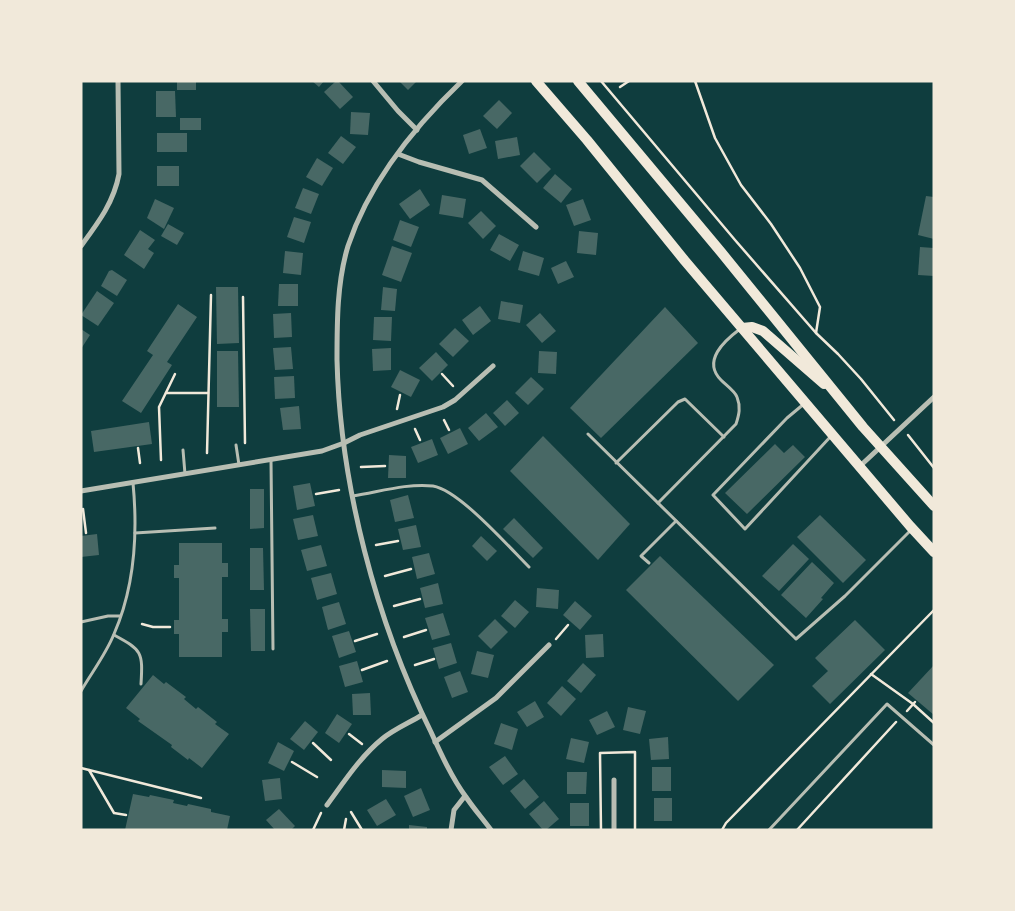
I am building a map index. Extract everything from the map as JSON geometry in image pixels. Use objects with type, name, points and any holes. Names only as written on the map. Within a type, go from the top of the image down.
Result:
[{"type":"main road","points":[[536,81],[859,467],[934,552]]},
{"type":"main road","points":[[578,81],[881,448],[934,506]]},
{"type":"main road","points":[[742,328],[752,327],[763,331],[806,370],[839,396]]},
{"type":"main road","points":[[912,528],[934,541]]},
{"type":"street","points":[[81,246],[100,220],[113,198],[116,188],[119,174],[118,81]]},
{"type":"street","points":[[373,81],[417,130]]},
{"type":"street","points":[[462,81],[417,130],[377,184],[348,246],[340,281],[337,330],[338,385],[344,443],[353,496],[385,621],[403,670],[435,742],[465,796],[491,830]]},
{"type":"street","points":[[398,154],[482,180],[536,228]]},
{"type":"street","points":[[81,491],[322,451],[360,435],[443,407],[455,400],[493,366]]},
{"type":"street","points":[[859,467],[934,397]]},
{"type":"street","points":[[435,742],[496,698],[550,645]]},
{"type":"street","points":[[327,804],[353,770],[381,740],[394,730],[422,715]]},
{"type":"street","points":[[614,780],[614,830]]},
{"type":"street","points":[[451,830],[454,810],[465,796]]},
{"type":"lane","points":[[658,503],[736,424],[740,411],[737,395],[718,377],[714,369],[713,360],[717,351],[726,340],[742,328]]},
{"type":"lane","points":[[616,463],[678,402],[684,399],[724,437]]},
{"type":"lane","points":[[805,403],[787,418],[713,496],[745,528],[832,435]]},
{"type":"lane","points":[[588,434],[796,639],[845,596],[912,528]]},
{"type":"lane","points":[[236,445],[238,466]]},
{"type":"lane","points":[[183,450],[185,475]]},
{"type":"lane","points":[[271,460],[273,649]]},
{"type":"lane","points":[[81,691],[114,635],[125,604],[134,564],[136,508],[133,483]]},
{"type":"lane","points":[[353,496],[417,486],[434,486],[461,500],[529,566]]},
{"type":"lane","points":[[648,563],[641,556],[676,521]]},
{"type":"lane","points":[[135,533],[215,528]]},
{"type":"lane","points":[[81,622],[108,616],[120,616]]},
{"type":"lane","points":[[114,635],[133,645],[140,652],[143,663],[141,684]]},
{"type":"lane","points":[[769,830],[887,704],[934,745]]},
{"type":"path","points":[[600,81],[816,333],[838,354],[902,428],[934,468]]},
{"type":"path","points":[[620,87],[629,81]]},
{"type":"path","points":[[695,81],[715,138],[736,177],[800,268],[820,307],[816,333]]},
{"type":"path","points":[[207,453],[211,294]]},
{"type":"path","points":[[244,296],[245,447]]},
{"type":"path","points":[[162,460],[160,407],[175,374]]},
{"type":"path","points":[[442,374],[453,386]]},
{"type":"path","points":[[166,393],[208,393]]},
{"type":"path","points":[[397,409],[400,395]]},
{"type":"path","points":[[444,420],[449,430]]},
{"type":"path","points":[[415,429],[420,440]]},
{"type":"path","points":[[138,448],[140,464]]},
{"type":"path","points":[[361,467],[385,466]]},
{"type":"path","points":[[316,494],[339,490]]},
{"type":"path","points":[[83,509],[86,532]]},
{"type":"path","points":[[376,545],[398,540]]},
{"type":"path","points":[[385,576],[411,569]]},
{"type":"path","points":[[394,606],[420,599]]},
{"type":"path","points":[[722,830],[726,823],[934,610]]},
{"type":"path","points":[[142,624],[153,627],[170,627]]},
{"type":"path","points":[[550,645],[568,625]]},
{"type":"path","points":[[404,637],[426,630]]},
{"type":"path","points":[[355,641],[377,634]]},
{"type":"path","points":[[415,665],[434,659]]},
{"type":"path","points":[[362,670],[387,661]]},
{"type":"path","points":[[871,674],[914,703],[934,724]]},
{"type":"path","points":[[797,830],[914,703]]},
{"type":"path","points":[[349,734],[362,744]]},
{"type":"path","points":[[313,743],[331,760]]},
{"type":"path","points":[[292,762],[317,777]]},
{"type":"path","points":[[81,768],[201,798]]},
{"type":"path","points":[[89,770],[114,813],[126,815]]},
{"type":"path","points":[[313,830],[323,810]]},
{"type":"path","points":[[351,812],[362,830]]},
{"type":"path","points":[[344,830],[346,819]]},
{"type":"building","points":[[177,81],[196,81],[196,90],[177,90]]},
{"type":"building","points":[[312,81],[324,81],[319,87]]},
{"type":"building","points":[[336,81],[353,97],[340,109],[324,92]]},
{"type":"building","points":[[399,81],[417,81],[408,90]]},
{"type":"building","points":[[156,91],[175,91],[176,117],[156,117]]},
{"type":"building","points":[[499,100],[512,113],[497,129],[483,116]]},
{"type":"building","points":[[351,112],[370,113],[368,135],[350,134]]},
{"type":"building","points":[[180,118],[201,118],[201,130],[180,130]]},
{"type":"building","points":[[480,129],[487,148],[469,154],[463,135]]},
{"type":"building","points":[[157,133],[187,133],[187,152],[157,152]]},
{"type":"building","points":[[341,136],[356,147],[343,164],[328,153]]},
{"type":"building","points":[[517,137],[520,155],[498,159],[495,141]]},
{"type":"building","points":[[534,152],[551,169],[537,183],[520,166]]},
{"type":"building","points":[[317,158],[333,168],[322,186],[306,177]]},
{"type":"building","points":[[157,166],[179,166],[179,186],[157,186]]},
{"type":"building","points":[[555,174],[572,189],[561,203],[543,188]]},
{"type":"building","points":[[303,188],[319,194],[311,214],[295,208]]},
{"type":"building","points":[[420,189],[430,205],[410,219],[399,204]]},
{"type":"building","points":[[442,195],[466,199],[463,218],[439,214]]},
{"type":"building","points":[[926,196],[934,197],[934,239],[918,235]]},
{"type":"building","points":[[155,199],[174,208],[164,229],[147,218]]},
{"type":"building","points":[[583,199],[591,220],[574,226],[566,205]]},
{"type":"building","points":[[481,211],[496,226],[483,239],[468,223]]},
{"type":"building","points":[[294,217],[311,222],[304,243],[287,237]]},
{"type":"building","points":[[400,220],[419,227],[411,247],[393,240]]},
{"type":"building","points":[[168,224],[184,233],[177,245],[161,236]]},
{"type":"building","points":[[140,230],[155,240],[148,249],[154,253],[144,269],[124,255]]},
{"type":"building","points":[[579,231],[598,233],[596,255],[577,253]]},
{"type":"building","points":[[499,234],[519,245],[510,261],[490,250]]},
{"type":"building","points":[[392,246],[412,253],[401,282],[382,275]]},
{"type":"building","points":[[920,247],[934,248],[934,276],[918,275]]},
{"type":"building","points":[[285,251],[303,253],[301,275],[283,273]]},
{"type":"building","points":[[523,251],[544,258],[539,276],[518,270]]},
{"type":"building","points":[[566,261],[574,277],[558,284],[551,268]]},
{"type":"building","points":[[112,270],[127,280],[117,296],[101,286],[109,271]]},
{"type":"building","points":[[279,284],[298,284],[298,306],[278,306]]},
{"type":"building","points":[[216,287],[238,287],[239,343],[217,344]]},
{"type":"building","points":[[383,287],[397,289],[395,311],[381,310]]},
{"type":"building","points":[[97,291],[114,303],[98,326],[81,315]]},
{"type":"building","points":[[501,301],[523,305],[520,323],[498,319]]},
{"type":"building","points":[[178,304],[197,317],[167,362],[172,365],[141,413],[122,401],[153,355],[147,351]]},
{"type":"building","points":[[480,306],[491,321],[473,335],[462,320]]},
{"type":"building","points":[[665,307],[698,343],[601,438],[570,408]]},
{"type":"building","points":[[291,313],[292,337],[274,338],[273,314]]},
{"type":"building","points":[[540,313],[556,331],[542,343],[526,325]]},
{"type":"building","points":[[374,317],[392,317],[391,341],[373,340]]},
{"type":"building","points":[[455,328],[469,341],[453,357],[439,344]]},
{"type":"building","points":[[81,329],[90,335],[81,349]]},
{"type":"building","points":[[291,347],[293,369],[275,370],[273,348]]},
{"type":"building","points":[[391,348],[391,370],[373,371],[372,349]]},
{"type":"building","points":[[217,351],[238,351],[239,407],[217,407]]},
{"type":"building","points":[[539,351],[557,352],[556,374],[538,373]]},
{"type":"building","points":[[436,352],[448,365],[432,381],[419,368]]},
{"type":"building","points":[[400,370],[420,380],[411,397],[391,387]]},
{"type":"building","points":[[294,376],[295,398],[275,399],[274,377]]},
{"type":"building","points":[[531,377],[544,389],[528,405],[515,393]]},
{"type":"building","points":[[507,400],[519,413],[505,426],[493,413]]},
{"type":"building","points":[[299,406],[301,429],[283,430],[280,408]]},
{"type":"building","points":[[486,413],[498,427],[479,441],[468,428]]},
{"type":"building","points":[[149,422],[152,444],[94,452],[91,431]]},
{"type":"building","points":[[460,428],[468,444],[448,454],[440,438]]},
{"type":"building","points":[[543,436],[630,524],[598,560],[510,471]]},
{"type":"building","points":[[432,439],[438,455],[418,463],[411,447]]},
{"type":"building","points":[[775,444],[784,453],[793,445],[805,457],[747,514],[725,493]]},
{"type":"building","points":[[389,455],[406,456],[406,478],[388,478]]},
{"type":"building","points":[[310,483],[315,506],[297,510],[293,486]]},
{"type":"building","points":[[250,489],[264,489],[264,528],[250,529]]},
{"type":"building","points":[[408,495],[414,518],[395,522],[390,500]]},
{"type":"building","points":[[313,515],[318,536],[298,540],[293,519]]},
{"type":"building","points":[[820,515],[866,560],[843,583],[797,537]]},
{"type":"building","points":[[514,518],[543,548],[533,558],[503,529]]},
{"type":"building","points":[[416,525],[421,547],[403,550],[398,529]]},
{"type":"building","points":[[97,534],[99,555],[81,557],[81,536]]},
{"type":"building","points":[[481,536],[497,551],[487,561],[472,546]]},
{"type":"building","points":[[179,543],[222,543],[222,563],[228,563],[228,577],[222,577],[222,619],[228,619],[228,632],[222,632],[222,657],[179,657],[179,634],[174,634],[174,620],[179,620],[179,578],[174,578],[174,565],[179,565]]},
{"type":"building","points":[[793,544],[809,559],[779,591],[762,576]]},
{"type":"building","points":[[321,545],[327,566],[307,571],[301,550]]},
{"type":"building","points":[[250,548],[263,548],[264,590],[250,590]]},
{"type":"building","points":[[429,553],[435,574],[417,579],[412,557]]},
{"type":"building","points":[[660,556],[774,665],[738,701],[626,590]]},
{"type":"building","points":[[812,562],[834,583],[806,618],[781,595]]},
{"type":"building","points":[[331,573],[337,594],[317,600],[311,578]]},
{"type":"building","points":[[438,583],[443,604],[425,608],[420,588]]},
{"type":"building","points":[[537,588],[559,590],[558,609],[536,607]]},
{"type":"building","points":[[515,600],[529,612],[515,628],[501,616]]},
{"type":"building","points":[[575,601],[592,616],[580,630],[563,615]]},
{"type":"building","points":[[339,602],[346,624],[328,630],[322,607]]},
{"type":"building","points":[[250,609],[265,609],[265,651],[251,651]]},
{"type":"building","points":[[443,613],[450,635],[432,640],[425,618]]},
{"type":"building","points":[[495,619],[508,632],[491,649],[478,636]]},
{"type":"building","points":[[855,620],[885,650],[830,704],[812,686],[828,671],[815,658]]},
{"type":"building","points":[[349,631],[356,652],[339,658],[332,636]]},
{"type":"building","points":[[603,634],[604,657],[586,658],[585,635]]},
{"type":"building","points":[[451,643],[457,663],[439,669],[433,648]]},
{"type":"building","points":[[477,651],[494,655],[488,678],[471,674]]},
{"type":"building","points":[[357,661],[363,682],[345,687],[339,666]]},
{"type":"building","points":[[583,663],[596,675],[581,693],[567,681]]},
{"type":"building","points":[[934,665],[934,715],[908,693]]},
{"type":"building","points":[[460,671],[468,692],[452,698],[444,677]]},
{"type":"building","points":[[153,675],[186,697],[184,699],[196,709],[198,707],[217,722],[215,724],[229,734],[202,768],[189,758],[188,760],[171,747],[172,745],[138,721],[140,719],[126,708]]},
{"type":"building","points":[[562,686],[576,699],[561,716],[547,703]]},
{"type":"building","points":[[370,693],[371,715],[353,715],[352,694]]},
{"type":"building","points":[[535,701],[544,717],[527,727],[517,712]]},
{"type":"building","points":[[628,707],[646,711],[640,734],[623,730]]},
{"type":"building","points":[[607,711],[615,727],[597,735],[589,720]]},
{"type":"building","points":[[337,714],[352,724],[339,743],[325,733]]},
{"type":"building","points":[[305,721],[318,732],[304,750],[290,739]]},
{"type":"building","points":[[501,723],[518,729],[512,750],[494,744]]},
{"type":"building","points":[[668,737],[669,759],[651,760],[649,739]]},
{"type":"building","points":[[571,738],[589,742],[584,763],[566,759]]},
{"type":"building","points":[[278,742],[294,751],[284,771],[268,763]]},
{"type":"building","points":[[505,756],[518,774],[503,785],[489,767]]},
{"type":"building","points":[[652,767],[671,767],[671,791],[652,791]]},
{"type":"building","points":[[382,770],[406,771],[406,788],[382,787]]},
{"type":"building","points":[[567,772],[587,772],[586,794],[567,794]]},
{"type":"building","points":[[280,778],[282,799],[265,801],[262,780]]},
{"type":"building","points":[[524,779],[539,797],[525,809],[510,791]]},
{"type":"building","points":[[421,788],[430,810],[413,817],[404,796]]},
{"type":"building","points":[[133,794],[174,800],[173,803],[211,809],[211,812],[230,816],[227,830],[125,830]]},
{"type":"building","points":[[654,798],[672,798],[672,821],[654,821]]},
{"type":"building","points":[[386,799],[396,815],[377,826],[367,810]]},
{"type":"building","points":[[544,801],[559,819],[546,830],[543,830],[529,814]]},
{"type":"building","points":[[570,803],[589,803],[589,826],[570,826]]},
{"type":"building","points":[[279,809],[295,826],[291,830],[275,830],[266,820]]},
{"type":"building","points":[[409,825],[427,827],[427,830],[409,830]]}]
